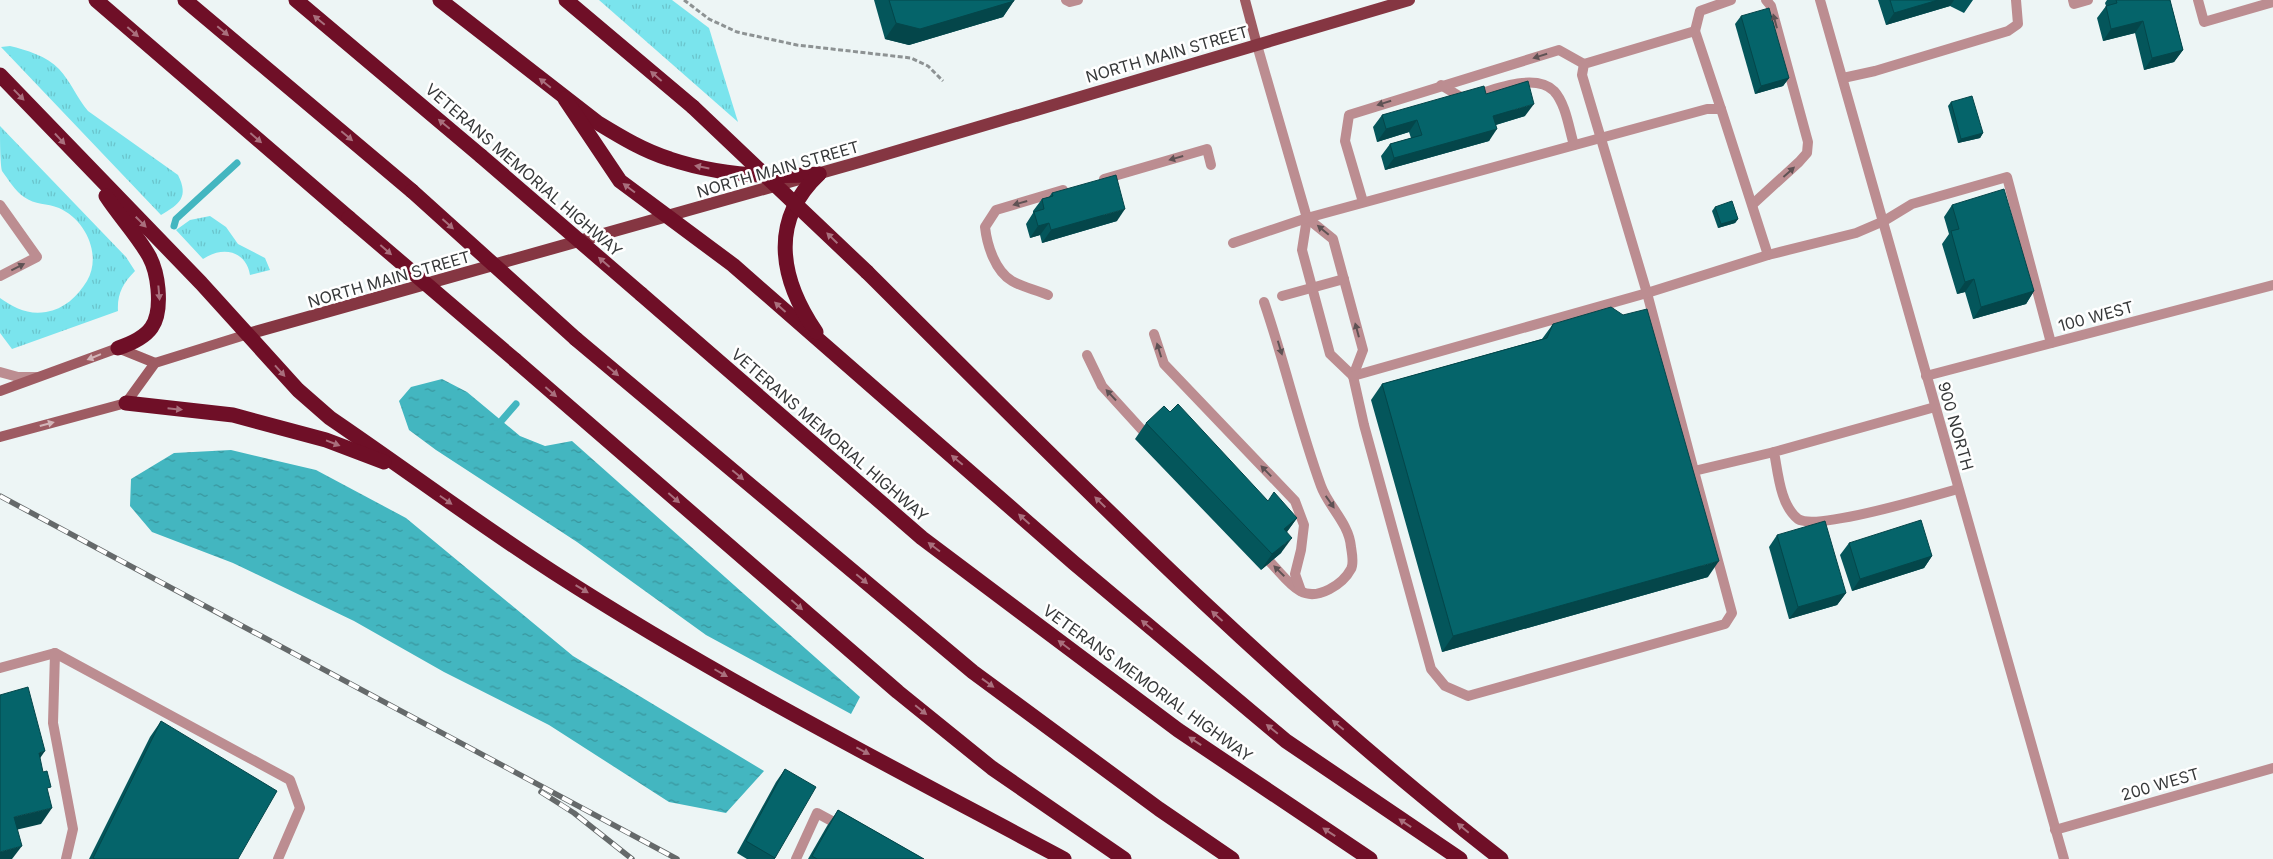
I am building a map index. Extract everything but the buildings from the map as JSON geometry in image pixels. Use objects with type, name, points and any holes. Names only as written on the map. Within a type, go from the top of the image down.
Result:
[{"type":"highway","points":[[96,0],[898,692],[992,768],[1124,859]]},
{"type":"highway","points":[[185,0],[412,192],[576,339],[973,672],[1159,809],[1232,859]]},
{"type":"highway","name":"VETERANS MEMORIAL HIGHWAY","points":[[296,0],[481,156],[922,538],[1178,730],[1370,859]]},
{"type":"highway","points":[[440,0],[565,99],[625,140],[669,159],[739,174],[788,176],[820,174]]},
{"type":"highway","points":[[566,0],[693,107],[867,272],[1202,601],[1328,717],[1500,859]]},
{"type":"highway","points":[[0,75],[312,403],[330,418],[554,572],[693,657],[762,697],[1064,859]]},
{"type":"highway","points":[[565,99],[620,181],[733,266],[1074,563],[1286,741],[1460,859]]},
{"type":"highway","points":[[82,162],[150,256],[158,280],[160,303],[158,317],[150,330],[136,342],[118,348]]},
{"type":"highway","points":[[820,174],[808,185],[791,211],[784,256],[790,285],[803,313],[829,351]]},
{"type":"highway","points":[[126,403],[233,415],[326,440],[406,471]]},
{"type":"main road","points":[[1245,0],[1257,45]]},
{"type":"main road","name":"NORTH MAIN STREET","points":[[155,363],[248,334],[820,174],[1409,0]]},
{"type":"main road","points":[[0,391],[118,348],[155,363],[126,403],[0,437]]},
{"type":"street","points":[[1066,0],[1070,2],[1078,0]]},
{"type":"street","points":[[1731,0],[1700,11],[1696,30],[1768,255]]},
{"type":"street","points":[[1753,204],[1807,153],[1808,142],[1771,6],[1766,0]]},
{"type":"street","name":"900 NORTH","points":[[1820,0],[2064,859]]},
{"type":"street","points":[[1843,78],[1875,71],[2008,31],[2018,24],[2016,0]]},
{"type":"street","points":[[2073,0],[2074,4],[2088,0]]},
{"type":"street","points":[[2198,0],[2204,22],[2273,2]]},
{"type":"street","points":[[1363,202],[1345,140],[1349,115],[1441,85],[1560,50],[1584,64],[1696,30]]},
{"type":"street","points":[[1257,45],[1307,218],[1302,250],[1330,354],[1354,376]]},
{"type":"street","points":[[1307,218],[1333,239],[1362,350],[1354,376],[1364,425],[1431,669],[1444,686],[1468,696],[1725,624],[1732,613],[1647,293],[1582,75],[1584,64]]},
{"type":"street","points":[[1441,85],[1464,99],[1524,82],[1543,83],[1555,92],[1563,107],[1574,146]]},
{"type":"street","points":[[1233,243],[1307,218],[1363,202],[1707,109],[1721,109]]},
{"type":"street","points":[[1092,182],[1207,149],[1211,165]]},
{"type":"street","points":[[1354,376],[1647,293],[1768,255],[1856,232],[1884,221],[1912,204],[2007,177],[2051,343]]},
{"type":"street","points":[[1048,295],[1010,280],[992,258],[986,242],[985,227],[996,210],[1073,188]]},
{"type":"street","points":[[0,276],[37,258],[1,207]]},
{"type":"street","points":[[1282,296],[1344,279]]},
{"type":"street","name":"100 WEST","points":[[1926,376],[2273,285]]},
{"type":"street","points":[[1264,302],[1279,346],[1313,466],[1322,490],[1339,514],[1351,544],[1352,568],[1338,586],[1316,593],[1301,592],[1270,562]]},
{"type":"street","points":[[1154,334],[1164,364],[1294,502],[1304,525],[1302,550],[1295,574],[1301,592]]},
{"type":"street","points":[[1087,354],[1102,386],[1143,431]]},
{"type":"street","points":[[0,372],[18,377],[40,377]]},
{"type":"street","points":[[1694,471],[1774,452],[1935,407]]},
{"type":"street","points":[[1774,452],[1786,501],[1792,513],[1800,520],[1818,522],[1849,517],[1958,489]]},
{"type":"street","points":[[0,668],[55,653],[290,780],[300,808],[278,859]]},
{"type":"street","points":[[55,653],[53,723],[73,829],[66,859]]},
{"type":"street","name":"200 WEST","points":[[2055,830],[2273,768]]},
{"type":"street","points":[[796,859],[817,813],[850,831]]},
{"type":"path","points":[[684,0],[709,19],[738,32],[797,45],[911,58],[928,66],[943,81]]},
{"type":"green space","points":[[599,0],[672,0],[709,28],[738,122]]},
{"type":"green space","points":[[10,46],[23,49],[49,60],[67,79],[88,111],[178,175],[183,189],[178,203],[161,215],[1,47]]},
{"type":"green space","points":[[0,126],[126,257],[135,271],[122,289],[118,311],[12,349],[0,333],[0,298],[16,308],[27,312],[39,313],[59,308],[70,301],[83,287],[91,271],[93,260],[89,239],[77,221],[59,208],[24,197],[2,171]]},
{"type":"green space","points":[[210,216],[226,227],[238,244],[265,258],[270,270],[250,275],[244,260],[232,253],[218,252],[203,259],[176,230],[190,220]]},
{"type":"water","points":[[442,379],[467,392],[520,436],[545,446],[572,441],[860,697],[851,714],[706,635],[577,542],[436,450],[409,430],[399,401],[411,387]]},
{"type":"water","points":[[231,450],[316,470],[406,518],[573,656],[764,771],[726,813],[669,802],[549,725],[444,672],[354,621],[233,563],[152,532],[130,506],[131,479],[174,453]]},
{"type":"waterway","points":[[174,226],[176,219],[237,163]]},
{"type":"waterway","points":[[496,427],[516,404]]},
{"type":"railway","points":[[0,496],[677,859]]},
{"type":"railway","points":[[541,792],[574,813],[632,859]]}]
